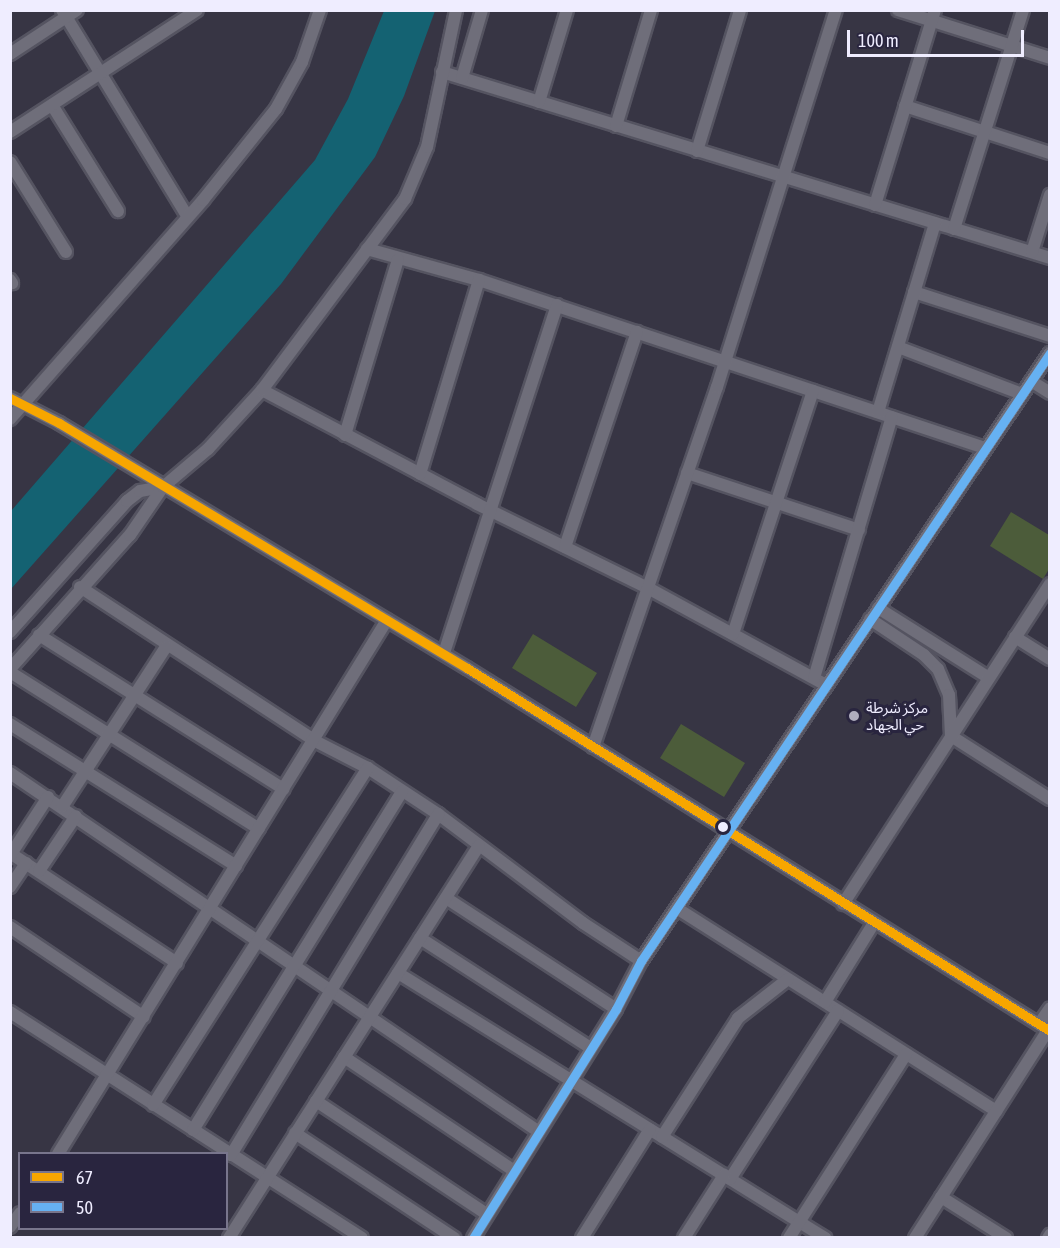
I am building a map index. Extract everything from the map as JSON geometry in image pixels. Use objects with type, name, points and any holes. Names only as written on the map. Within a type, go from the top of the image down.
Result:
[{"type":"street","points":[[10,132],[197,10]]},
{"type":"street","points":[[10,419],[188,217],[276,109],[302,62],[320,10]]},
{"type":"street","points":[[259,829],[10,670],[80,587],[130,534],[163,487],[208,449],[262,390],[405,199],[428,147],[456,10]]},
{"type":"street","points":[[462,78],[482,10]]},
{"type":"street","points":[[538,102],[567,10]]},
{"type":"street","points":[[616,126],[651,10]]},
{"type":"street","points":[[697,151],[740,10]]},
{"type":"street","points":[[593,747],[725,361],[836,10]]},
{"type":"street","points":[[898,10],[933,16],[1050,58]]},
{"type":"street","points":[[954,229],[1023,10]]},
{"type":"street","points":[[10,54],[68,13],[188,217]]},
{"type":"street","points":[[875,205],[933,16]]},
{"type":"street","points":[[442,72],[1050,258]]},
{"type":"street","points":[[52,105],[118,211]]},
{"type":"street","points":[[905,106],[984,134],[1050,153]]},
{"type":"street","points":[[10,162],[66,252]]},
{"type":"street","points":[[1032,252],[1050,195]]},
{"type":"street","points":[[878,412],[935,223]]},
{"type":"street","points":[[367,249],[398,260],[479,280],[985,448]]},
{"type":"street","points":[[345,435],[398,260]]},
{"type":"street","points":[[420,474],[479,280]]},
{"type":"street","points":[[914,292],[1050,336]]},
{"type":"street","points":[[444,653],[556,306]]},
{"type":"street","points":[[565,547],[637,332]]},
{"type":"street","points":[[898,347],[1022,394]]},
{"type":"street","points":[[476,1236],[487,1214],[616,1009],[641,961],[1050,354]]},
{"type":"street","points":[[1031,381],[1050,393]]},
{"type":"street","points":[[262,390],[490,510],[648,588],[826,685]]},
{"type":"street","points":[[733,634],[813,391]]},
{"type":"street","points":[[10,398],[59,423],[444,653],[1045,1028]]},
{"type":"street","points":[[814,678],[892,417]]},
{"type":"street","points":[[687,473],[859,530]]},
{"type":"street","points":[[10,632],[121,507],[140,491],[163,487]]},
{"type":"street","points":[[843,904],[1050,584]]},
{"type":"street","points":[[80,587],[166,647],[233,684],[315,741],[368,768],[438,813],[479,846],[641,961]]},
{"type":"street","points":[[874,614],[989,678]]},
{"type":"street","points":[[874,614],[938,669],[949,695],[951,736]]},
{"type":"street","points":[[59,1152],[315,741],[387,620]]},
{"type":"street","points":[[39,635],[135,693],[284,789]]},
{"type":"street","points":[[1015,637],[1050,659]]},
{"type":"street","points":[[62,807],[166,647]]},
{"type":"street","points":[[10,724],[236,866]]},
{"type":"street","points":[[951,736],[1048,793]]},
{"type":"street","points":[[153,1105],[260,941],[368,768]]},
{"type":"street","points":[[10,773],[539,1132]]},
{"type":"street","points":[[193,1131],[402,790]]},
{"type":"street","points":[[48,797],[11,854],[177,963]]},
{"type":"street","points":[[231,1155],[333,991],[438,813]]},
{"type":"street","points":[[39,871],[76,816]]},
{"type":"street","points":[[230,1237],[479,846]]},
{"type":"street","points":[[10,887],[26,863]]},
{"type":"street","points":[[446,898],[616,1009]]},
{"type":"street","points":[[678,909],[996,1111]]},
{"type":"street","points":[[825,1002],[874,923]]},
{"type":"street","points":[[10,927],[144,1017]]},
{"type":"street","points":[[420,938],[591,1048]]},
{"type":"street","points":[[398,973],[801,1223],[818,1236]]},
{"type":"street","points":[[662,1137],[738,1018],[788,979]]},
{"type":"street","points":[[915,1238],[996,1111],[1045,1028],[1050,1008]]},
{"type":"street","points":[[684,1238],[838,1011]]},
{"type":"street","points":[[10,1012],[226,1152]]},
{"type":"street","points":[[789,1238],[801,1223],[906,1054]]},
{"type":"street","points":[[344,1057],[514,1171]]},
{"type":"street","points":[[316,1101],[487,1214]]},
{"type":"street","points":[[582,1238],[650,1129]]},
{"type":"street","points":[[295,1133],[454,1238]]},
{"type":"street","points":[[228,1153],[362,1238]]},
{"type":"street","points":[[941,1197],[1006,1238]]},
{"type":"green space","points":[[1011,512],[1049,535],[1049,569],[1043,579],[990,546]]},
{"type":"green space","points":[[533,634],[597,673],[576,707],[512,668]]},
{"type":"green space","points":[[681,724],[745,763],[724,797],[660,758]]},
{"type":"water","points":[[384,11],[435,11],[404,96],[375,157],[281,284],[11,589],[11,511],[315,160],[348,99]]},
{"type":"transit line","name":"50","points":[[473,1238],[616,1009],[641,961],[1050,353]]},
{"type":"transit line","name":"67","points":[[10,398],[59,423],[467,668],[1050,1031]]},
{"type":"place","name":"مركز شرطة حي الجهاد","points":[[854,716]]}]
